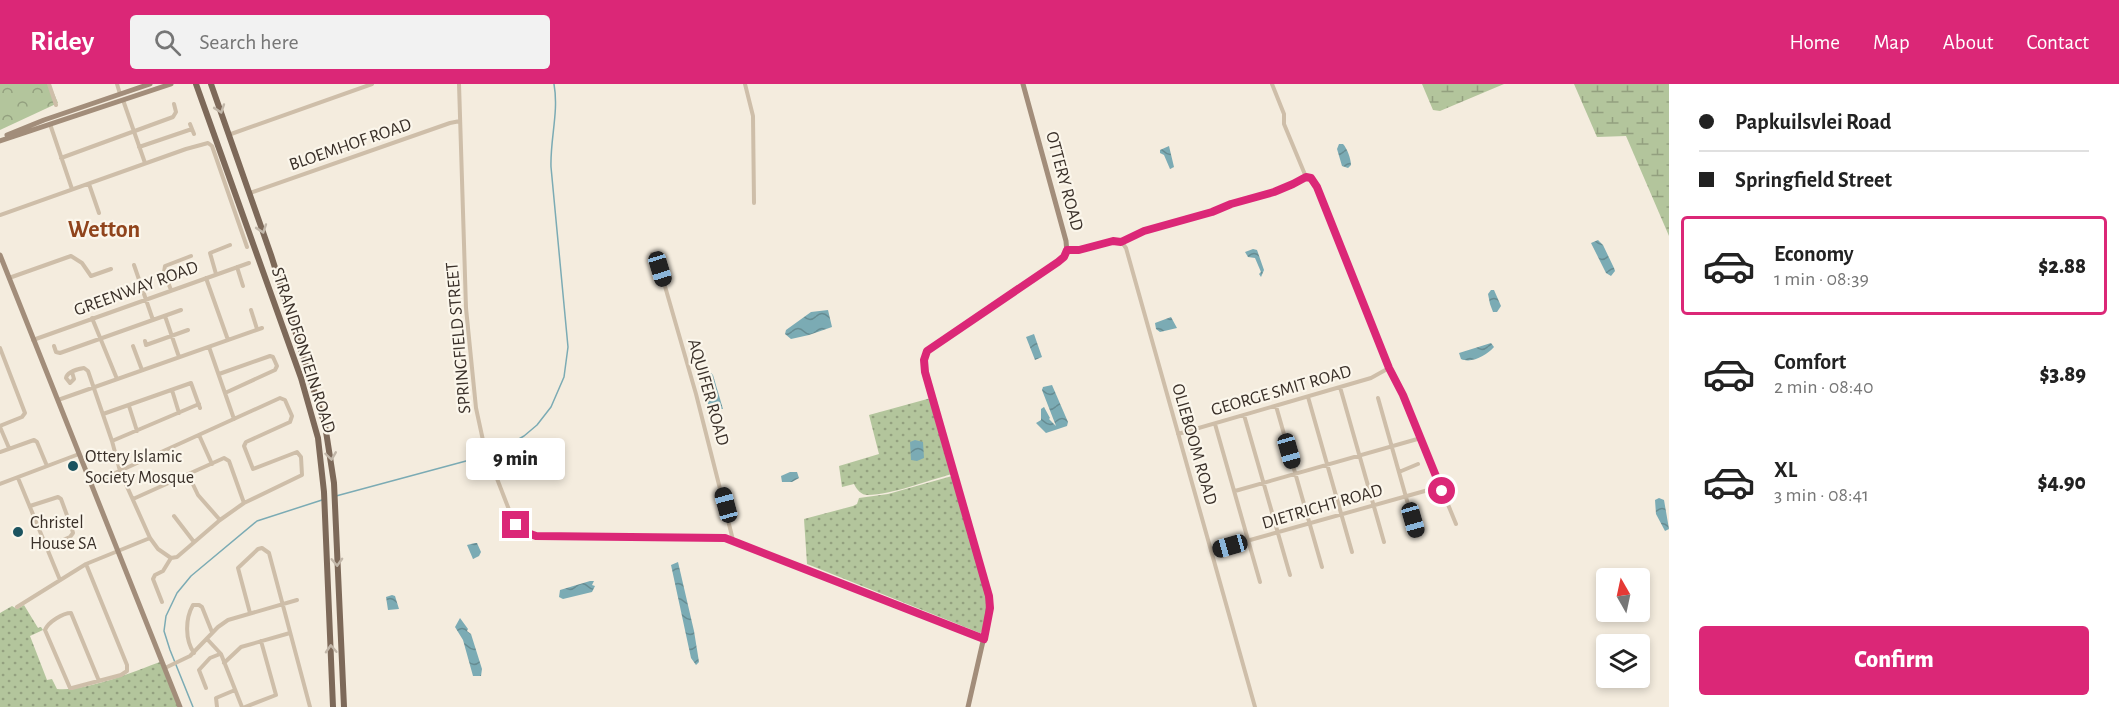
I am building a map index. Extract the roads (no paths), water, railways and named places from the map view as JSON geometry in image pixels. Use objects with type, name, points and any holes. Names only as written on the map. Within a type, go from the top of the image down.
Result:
[{"type":"main road","name":"STRANDFONTEIN ROAD","points":[[196,84],[304,388],[318,438],[324,492],[333,707]]},
{"type":"main road","name":"STRANDFONTEIN ROAD","points":[[211,84],[320,407],[331,456],[344,707]]},
{"type":"street","points":[[48,84],[56,105]]},
{"type":"street","points":[[117,84],[145,163]]},
{"type":"street","points":[[0,140],[49,124],[150,84]]},
{"type":"street","points":[[0,140],[122,96],[171,84]]},
{"type":"street","points":[[231,134],[372,84]]},
{"type":"street","name":"SPRINGFIELD STREET","points":[[459,84],[466,308],[476,408],[486,451],[515,525],[529,534],[549,536],[706,536],[733,540],[984,639]]},
{"type":"street","points":[[745,84],[753,116],[754,203]]},
{"type":"street","name":"OTTERY ROAD","points":[[968,707],[990,608],[989,596],[925,372],[924,357],[933,346],[1058,262],[1067,250],[1023,84]]},
{"type":"street","points":[[1272,84],[1284,114],[1284,124],[1308,178],[1317,187],[1389,368],[1456,524]]},
{"type":"street","points":[[61,158],[173,117],[176,112],[174,104]]},
{"type":"street","name":"BLOEMHOF ROAD","points":[[249,194],[460,121]]},
{"type":"street","points":[[49,124],[72,189]]},
{"type":"street","points":[[139,147],[192,129]]},
{"type":"street","points":[[0,215],[208,143],[212,146],[247,247]]},
{"type":"street","points":[[1067,250],[1079,250],[1113,241],[1121,242],[1144,231],[1274,192],[1308,178]]},
{"type":"street","points":[[89,184],[99,213]]},
{"type":"street","name":"OLIEBOOM ROAD","points":[[1121,242],[1129,256],[1255,707]]},
{"type":"street","points":[[216,274],[210,253],[230,245]]},
{"type":"street","name":"AQUIFER ROAD","points":[[652,254],[660,269],[688,367],[733,540]]},
{"type":"street","points":[[0,255],[167,667],[180,707]]},
{"type":"street","points":[[9,278],[70,256],[82,263],[91,276],[111,269]]},
{"type":"street","points":[[171,290],[164,267],[166,264],[191,256]]},
{"type":"street","name":"GREENWAY ROAD","points":[[33,340],[249,263]]},
{"type":"street","points":[[134,266],[153,320]]},
{"type":"street","points":[[237,267],[243,286]]},
{"type":"street","points":[[206,278],[228,340]]},
{"type":"street","points":[[54,346],[56,352],[60,353],[181,310]]},
{"type":"street","points":[[58,400],[260,329],[251,310]]},
{"type":"street","points":[[165,316],[179,357]]},
{"type":"street","points":[[92,318],[117,379]]},
{"type":"street","points":[[145,341],[146,345],[188,330]]},
{"type":"street","points":[[133,346],[142,370]]},
{"type":"street","points":[[208,347],[234,419]]},
{"type":"street","points":[[0,348],[25,413],[22,417],[0,427],[9,448]]},
{"type":"street","points":[[219,374],[270,356],[275,360],[277,367],[275,370],[225,393]]},
{"type":"street","name":"GEORGE SMIT ROAD","points":[[1178,434],[1340,387],[1378,375],[1389,368]]},
{"type":"street","points":[[72,372],[86,369],[103,414],[120,471],[150,538],[158,549],[171,558],[177,557],[244,502],[302,475],[301,457],[297,452],[253,469],[244,446],[246,442],[290,422],[292,416],[283,399],[234,419],[120,471],[91,484]]},
{"type":"street","points":[[103,414],[191,383],[200,406],[112,441]]},
{"type":"street","points":[[1340,387],[1384,542]]},
{"type":"street","points":[[172,390],[179,413]]},
{"type":"street","points":[[1308,397],[1352,552]]},
{"type":"street","points":[[1378,398],[1417,536]]},
{"type":"street","points":[[129,406],[137,430]]},
{"type":"street","points":[[1276,406],[1322,567]]},
{"type":"street","points":[[1244,415],[1290,575]]},
{"type":"street","points":[[1215,424],[1260,582]]},
{"type":"street","points":[[199,435],[212,464]]},
{"type":"street","points":[[1235,491],[1421,438]]},
{"type":"street","points":[[0,452],[34,440],[47,466]]},
{"type":"street","points":[[0,484],[79,454]]},
{"type":"street","points":[[133,499],[224,458],[228,460],[244,502]]},
{"type":"street","points":[[1399,472],[1418,464]]},
{"type":"street","points":[[188,474],[198,495],[220,520]]},
{"type":"street","points":[[18,477],[60,580]]},
{"type":"street","name":"DIETRICHT ROAD","points":[[1211,551],[1439,487]]},
{"type":"street","points":[[30,506],[58,497],[61,499],[73,534],[46,547]]},
{"type":"street","points":[[174,516],[194,543]]},
{"type":"street","points":[[17,607],[86,564],[150,538]]},
{"type":"street","points":[[250,613],[238,568],[260,548],[264,548],[269,554],[310,707]]},
{"type":"street","points":[[162,602],[153,579],[164,569],[171,558]]},
{"type":"street","points":[[86,564],[127,668],[124,674],[99,681],[70,688],[45,630],[49,624],[68,612],[72,614],[99,681]]},
{"type":"street","points":[[167,667],[194,653],[212,632],[228,620],[297,600]]},
{"type":"street","points":[[194,653],[187,626],[193,605],[199,604],[202,607],[212,632]]},
{"type":"street","points":[[224,663],[241,647],[290,633]]},
{"type":"street","points":[[207,639],[220,654],[244,707],[274,697],[276,694],[261,641]]},
{"type":"street","points":[[206,688],[199,670],[210,658],[220,654]]},
{"type":"street","points":[[217,707],[216,698],[235,690]]},
{"type":"water","points":[[1339,144],[1343,144],[1349,154],[1351,165],[1348,168],[1342,166],[1337,149]]},
{"type":"water","points":[[1169,146],[1174,167],[1170,169],[1164,155],[1160,153],[1160,150]]},
{"type":"water","points":[[1598,240],[1603,245],[1614,268],[1615,271],[1611,276],[1606,273],[1591,243]]},
{"type":"water","points":[[1257,250],[1264,270],[1261,277],[1255,258],[1248,257],[1245,252]]},
{"type":"water","points":[[1494,290],[1501,306],[1497,312],[1493,312],[1490,304],[1488,294]]},
{"type":"water","points":[[828,310],[832,327],[791,339],[785,334],[786,330],[811,312]]},
{"type":"water","points":[[1171,317],[1177,328],[1160,332],[1156,329],[1155,323]]},
{"type":"water","points":[[1034,334],[1042,357],[1035,360],[1026,337]]},
{"type":"water","points":[[1491,343],[1494,347],[1483,356],[1474,360],[1461,359],[1459,353]]},
{"type":"water","points":[[706,371],[713,375],[723,409],[711,409],[707,402],[702,378]]},
{"type":"water","points":[[1052,385],[1068,422],[1067,426],[1046,433],[1036,423],[1041,420],[1041,409],[1044,407],[1049,419],[1056,426],[1042,390],[1043,387]]},
{"type":"water","points":[[915,440],[923,442],[924,458],[917,461],[911,460],[910,442]]},
{"type":"water","points":[[797,472],[799,478],[792,482],[782,482],[781,476]]},
{"type":"water","points":[[1659,498],[1664,500],[1669,529],[1665,531],[1656,514],[1655,500]]},
{"type":"water","points":[[477,543],[481,552],[473,559],[467,545]]},
{"type":"water","points":[[678,562],[694,631],[699,662],[696,665],[691,658],[671,565]]},
{"type":"water","points":[[594,581],[592,585],[595,586],[592,592],[563,599],[559,597],[560,590]]},
{"type":"water","points":[[395,596],[399,609],[388,610],[386,597]]},
{"type":"water","points":[[460,618],[471,634],[482,669],[481,676],[473,676],[463,640],[455,627]]},
{"type":"waterway","points":[[336,496],[492,454],[524,436],[537,425],[551,407],[564,377],[568,347],[551,167],[556,105],[554,84]]},
{"type":"waterway","points":[[193,707],[164,631],[166,616],[177,593],[191,576],[257,521],[322,500]]},
{"type":"place","name":"Ottery Islamic Society Mosque","points":[[73,466]]},
{"type":"place","name":"Christel House SA","points":[[18,532]]},
{"type":"district","name":"Wetton","points":[[104,229]]}]
